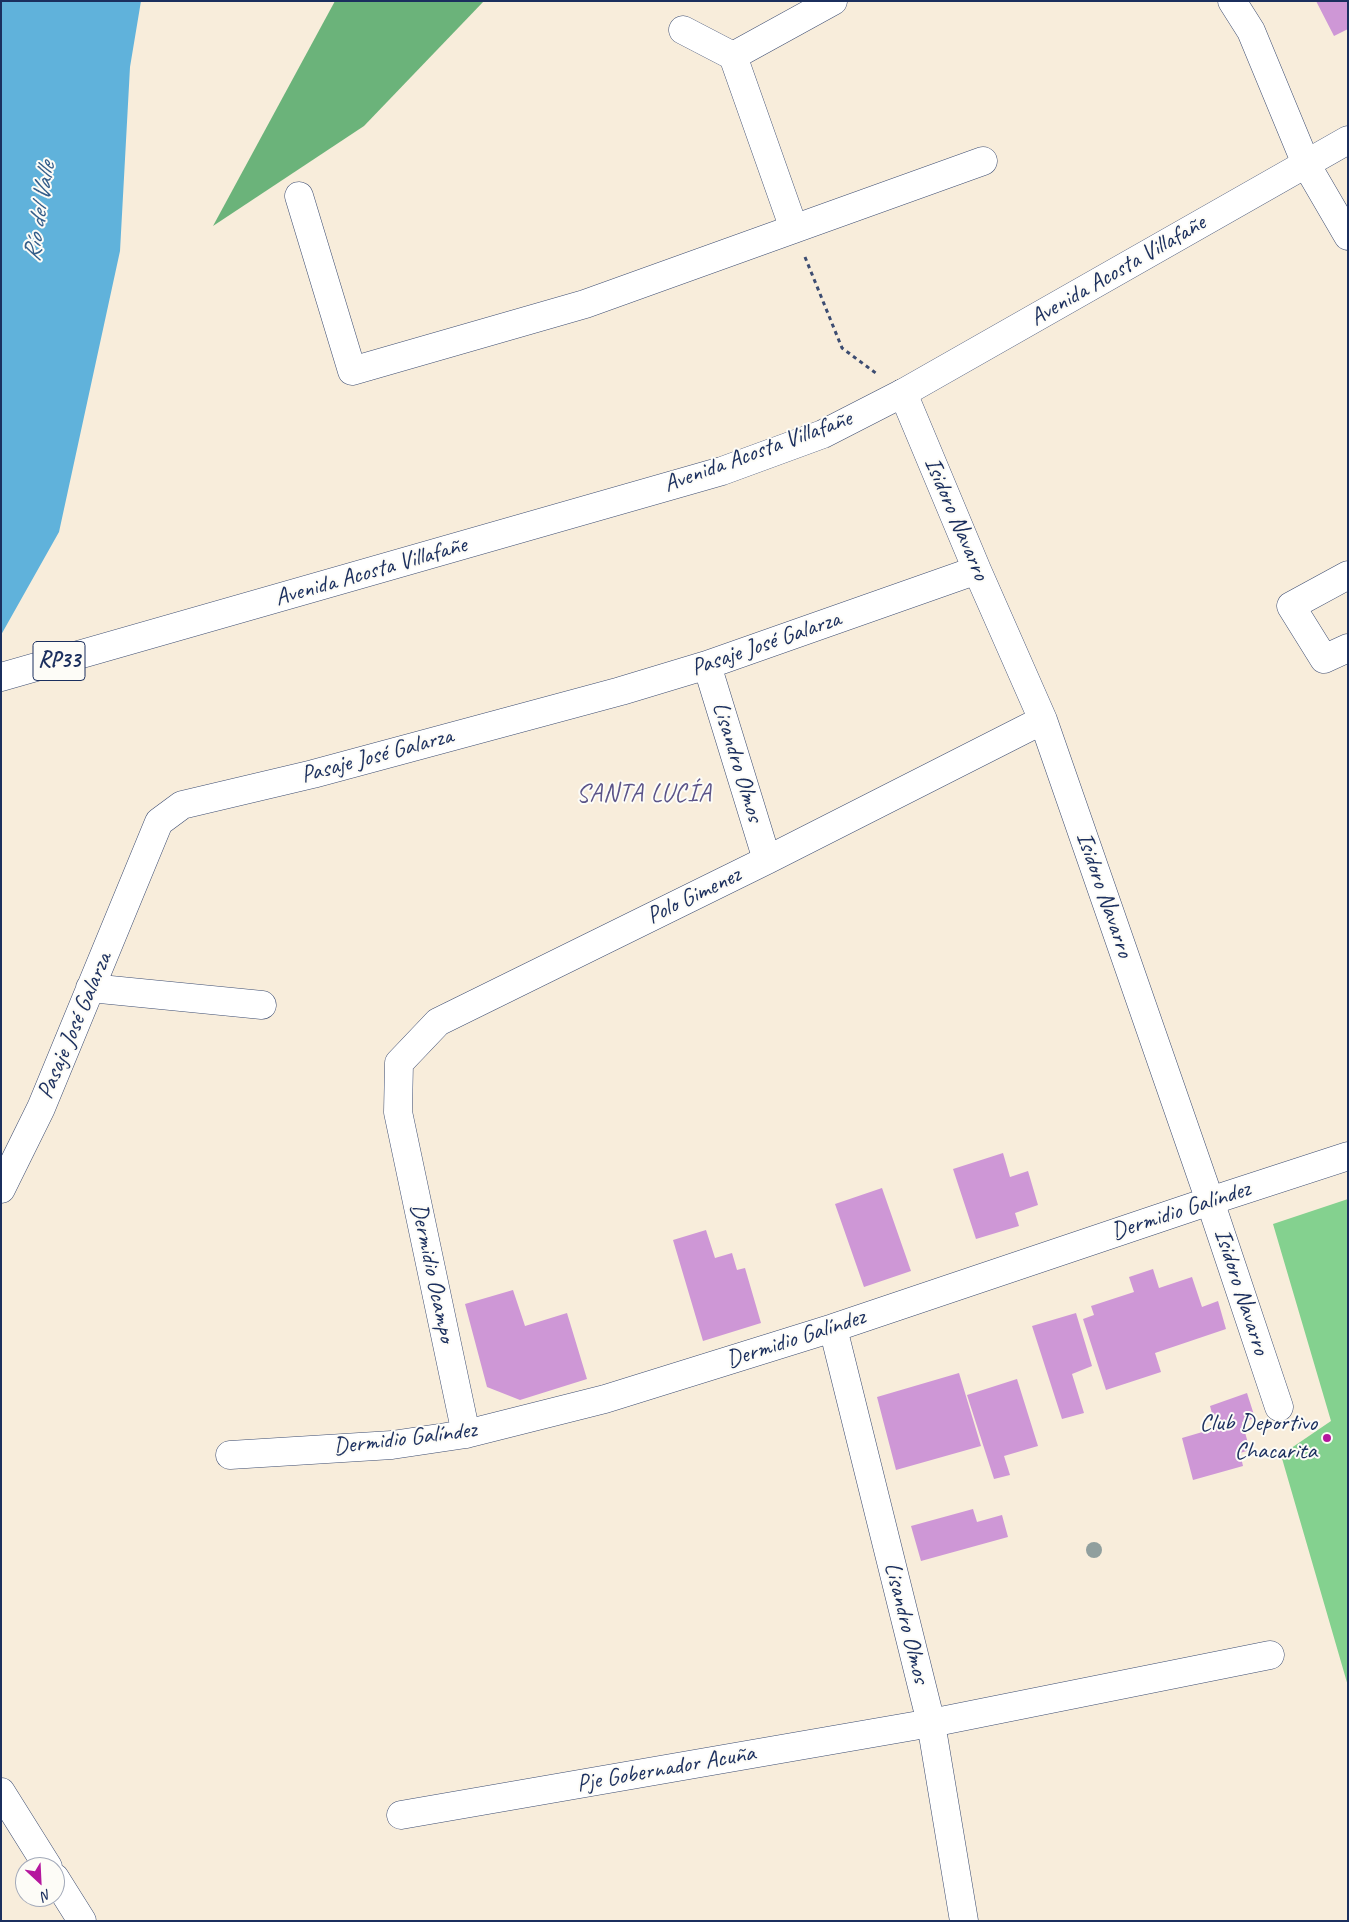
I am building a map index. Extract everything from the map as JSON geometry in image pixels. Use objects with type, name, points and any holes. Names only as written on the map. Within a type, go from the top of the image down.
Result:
[{"type":"street","points":[[733,56],[833,1]]},
{"type":"street","points":[[1232,1],[1252,30],[1306,164],[1348,236]]},
{"type":"street","points":[[683,30],[733,56],[794,229]]},
{"type":"street","name":"Avenida Acosta Villafañe","points":[[1,677],[722,471],[823,434],[903,393],[1348,140]]},
{"type":"street","points":[[299,196],[352,370],[585,304],[982,161]]},
{"type":"street","name":"Isidoro Navarro","points":[[903,393],[977,570],[1043,720],[1210,1201],[1279,1407]]},
{"type":"street","name":"Pasaje José Galarza","points":[[1,1189],[41,1108],[159,822],[182,805],[323,771],[621,691],[708,665],[977,570]]},
{"type":"street","points":[[1348,575],[1291,606],[1324,659],[1348,648]]},
{"type":"street","name":"Lisandro Olmos","points":[[708,665],[766,860]]},
{"type":"street","name":"Polo Gimenez","points":[[398,1112],[399,1064],[438,1022],[766,860],[1043,720]]},
{"type":"street","points":[[90,988],[262,1005]]},
{"type":"street","name":"Dermidio Ocampo","points":[[398,1112],[466,1434]]},
{"type":"street","name":"Dermidio Galíndez","points":[[230,1455],[392,1444],[466,1434],[605,1399],[833,1328],[1348,1156]]},
{"type":"street","name":"Lisandro Olmos","points":[[833,1328],[931,1722],[964,1921]]},
{"type":"street","name":"Pje Gobernador Acuña","points":[[401,1815],[931,1722],[1270,1655]]},
{"type":"street","points":[[1,1792],[42,1857]]},
{"type":"street","points":[[65,1894],[82,1921]]},
{"type":"path","points":[[794,229],[842,348],[903,393]]},
{"type":"green space","points":[[335,1],[484,1],[364,126],[213,226]]},
{"type":"green space","name":"Club Deportivo Chacarita","points":[[1348,1199],[1348,1686],[1281,1455],[1331,1421],[1273,1224]]},
{"type":"water","name":"Río del Valle","points":[[1,1],[141,1],[130,67],[120,251],[59,532],[1,635]]},
{"type":"building","points":[[1316,1],[1348,1],[1348,29],[1334,36]]},
{"type":"building","points":[[1003,1153],[1010,1177],[1028,1171],[1038,1205],[1015,1213],[1019,1226],[976,1239],[953,1169]]},
{"type":"building","points":[[882,1188],[911,1271],[864,1287],[835,1204]]},
{"type":"building","points":[[706,1230],[715,1258],[732,1253],[737,1270],[745,1268],[761,1323],[703,1341],[673,1240]]},
{"type":"building","points":[[1153,1269],[1159,1288],[1192,1277],[1202,1307],[1218,1301],[1226,1329],[1155,1353],[1161,1372],[1106,1390],[1083,1319],[1094,1315],[1091,1306],[1134,1292],[1129,1277]]},
{"type":"building","points":[[513,1290],[525,1326],[567,1313],[587,1379],[520,1400],[487,1387],[465,1304]]},
{"type":"building","points":[[1076,1313],[1092,1366],[1072,1374],[1084,1413],[1062,1419],[1032,1326]]},
{"type":"building","points":[[959,1373],[981,1446],[896,1470],[877,1397]]},
{"type":"building","points":[[1017,1379],[1038,1446],[1004,1456],[1010,1475],[994,1479],[967,1395]]},
{"type":"building","points":[[1247,1393],[1255,1418],[1242,1422],[1250,1450],[1240,1453],[1243,1466],[1193,1480],[1182,1438],[1216,1428],[1210,1406]]},
{"type":"building","points":[[973,1509],[977,1522],[1002,1515],[1008,1537],[921,1561],[911,1526]]},
{"type":"place","name":"Club Deportivo Chacarita","points":[[1327,1438]]},
{"type":"district","name":"SANTA LUCÍA","points":[[644,794]]}]
